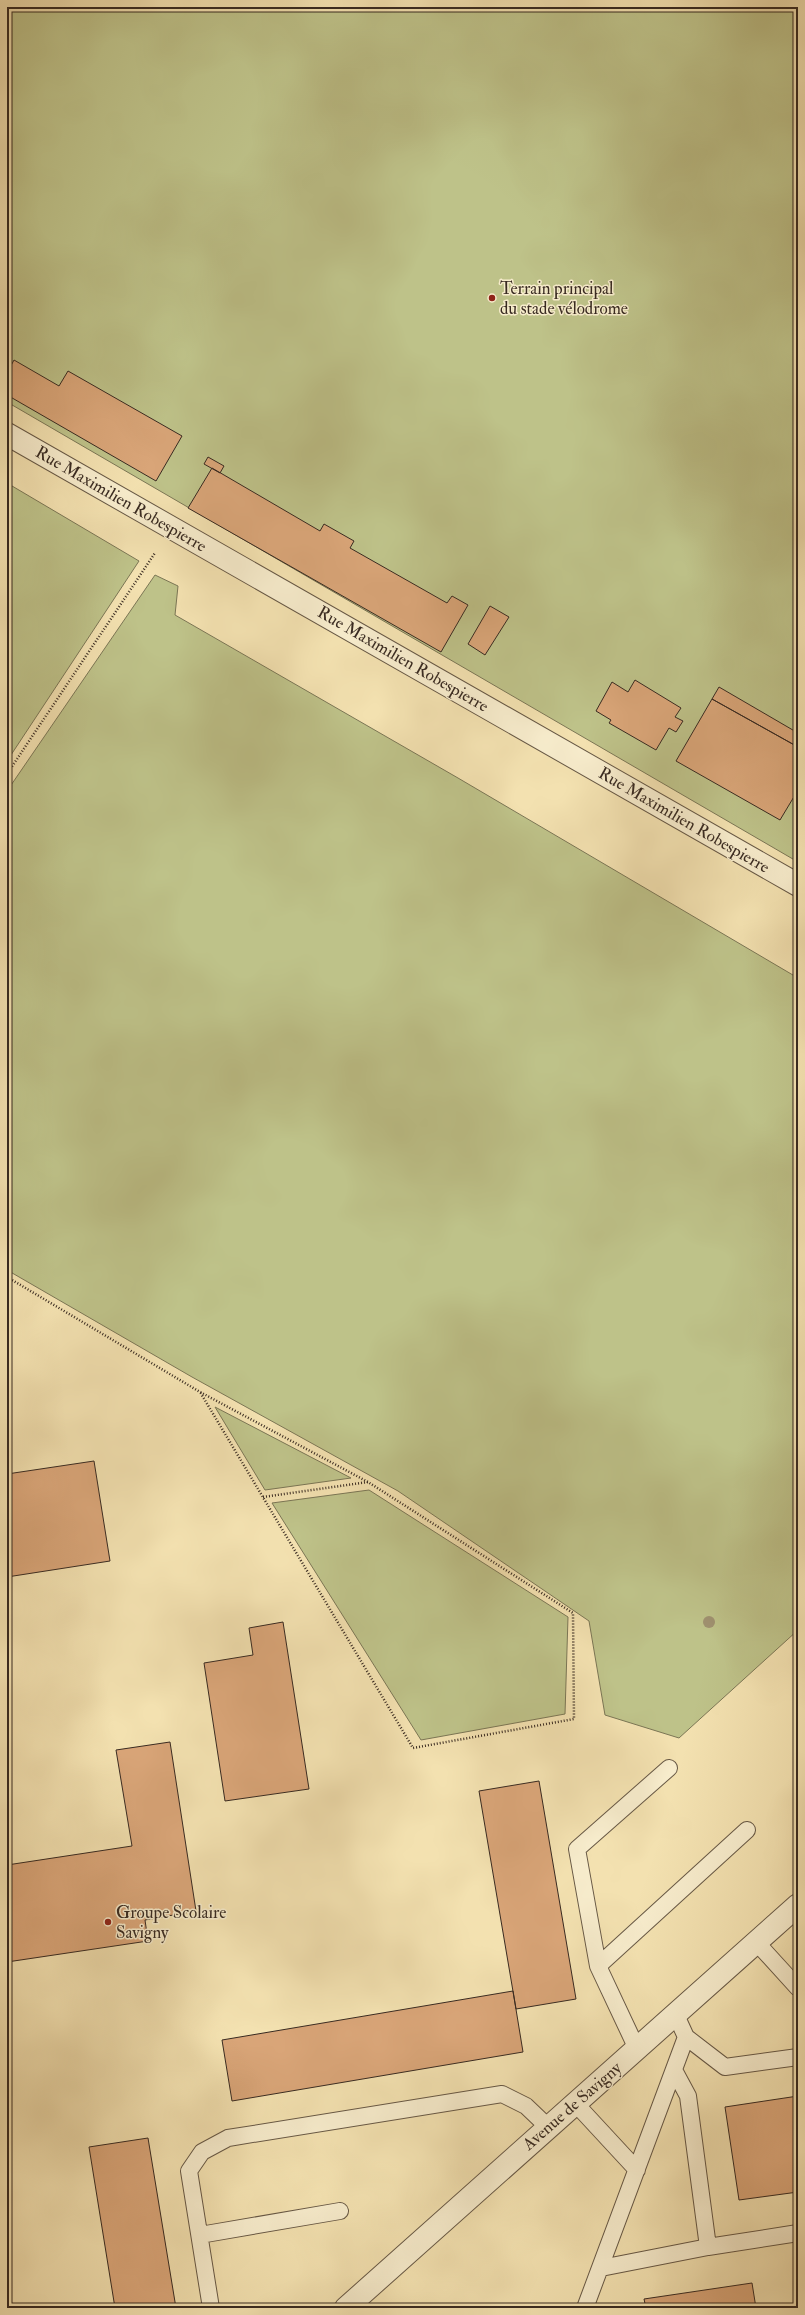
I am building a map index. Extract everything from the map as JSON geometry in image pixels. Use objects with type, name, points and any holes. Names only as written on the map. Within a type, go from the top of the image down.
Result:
[{"type":"street","name":"Rue Maximilien Robespierre","points":[[7,434],[797,881]]},
{"type":"street","name":"Avenue de Savigny","points":[[346,2308],[798,1905]]},
{"type":"lane","points":[[637,2049],[598,1966],[577,1849],[669,1768]]},
{"type":"lane","points":[[598,1966],[747,1830]]},
{"type":"lane","points":[[757,1943],[798,1988]]},
{"type":"lane","points":[[676,2015],[686,2037],[725,2067],[798,2057]]},
{"type":"lane","points":[[591,2304],[601,2268],[686,2037]]},
{"type":"lane","points":[[674,2070],[688,2096],[708,2247]]},
{"type":"lane","points":[[211,2308],[189,2171],[202,2152],[228,2138],[502,2094],[526,2106],[548,2127]]},
{"type":"lane","points":[[575,2103],[637,2170]]},
{"type":"lane","points":[[200,2235],[340,2211]]},
{"type":"lane","points":[[601,2268],[708,2247],[798,2233]]},
{"type":"path","points":[[7,774],[171,527]]},
{"type":"path","points":[[7,1278],[200,1392],[368,1482],[573,1613],[574,1719],[413,1748],[200,1392]]},
{"type":"path","points":[[263,1497],[368,1482]]},
{"type":"green space","points":[[7,7],[798,7],[798,862],[7,402]]},
{"type":"green space","points":[[7,483],[139,561],[7,761]]},
{"type":"green space","points":[[155,575],[178,586],[175,615],[458,778],[798,978],[798,1630],[679,1738],[605,1715],[589,1621],[398,1491],[192,1377],[7,1270],[7,791]]},
{"type":"green space","points":[[215,1407],[351,1478],[265,1490]]},
{"type":"green space","points":[[369,1490],[568,1617],[565,1714],[421,1740],[272,1503]]},
{"type":"building","points":[[14,360],[59,386],[68,371],[182,436],[156,481],[7,395],[7,373]]},
{"type":"building","points":[[208,457],[224,466],[220,473],[204,464]]},
{"type":"building","points":[[212,468],[320,531],[324,524],[354,541],[350,548],[447,603],[452,596],[468,605],[441,652],[188,508]]},
{"type":"building","points":[[490,606],[509,617],[485,655],[468,644]]},
{"type":"building","points":[[635,680],[681,708],[675,717],[683,721],[676,732],[669,728],[656,750],[609,723],[611,720],[596,711],[612,682],[628,692]]},
{"type":"building","points":[[719,687],[798,733],[798,747],[712,699]]},
{"type":"building","points":[[712,699],[798,747],[798,790],[780,820],[676,761]]},
{"type":"building","points":[[94,1461],[110,1561],[7,1577],[7,1474]]},
{"type":"building","points":[[283,1622],[309,1789],[225,1801],[204,1663],[253,1655],[249,1628]]},
{"type":"building","points":[[170,1742],[196,1911],[145,1920],[148,1941],[7,1962],[7,1865],[132,1846],[116,1750]]},
{"type":"building","points":[[539,1781],[576,1999],[516,2009],[479,1791]]},
{"type":"building","points":[[513,1991],[523,2052],[232,2101],[222,2040]]},
{"type":"building","points":[[798,2096],[798,2192],[739,2200],[725,2107]]},
{"type":"building","points":[[148,2138],[176,2308],[115,2308],[89,2147]]},
{"type":"building","points":[[752,2283],[756,2308],[646,2308],[644,2299]]},
{"type":"place","name":"Terrain principal du stade vélodrome","points":[[492,298]]},
{"type":"place","name":"Groupe Scolaire Savigny","points":[[108,1922]]}]
